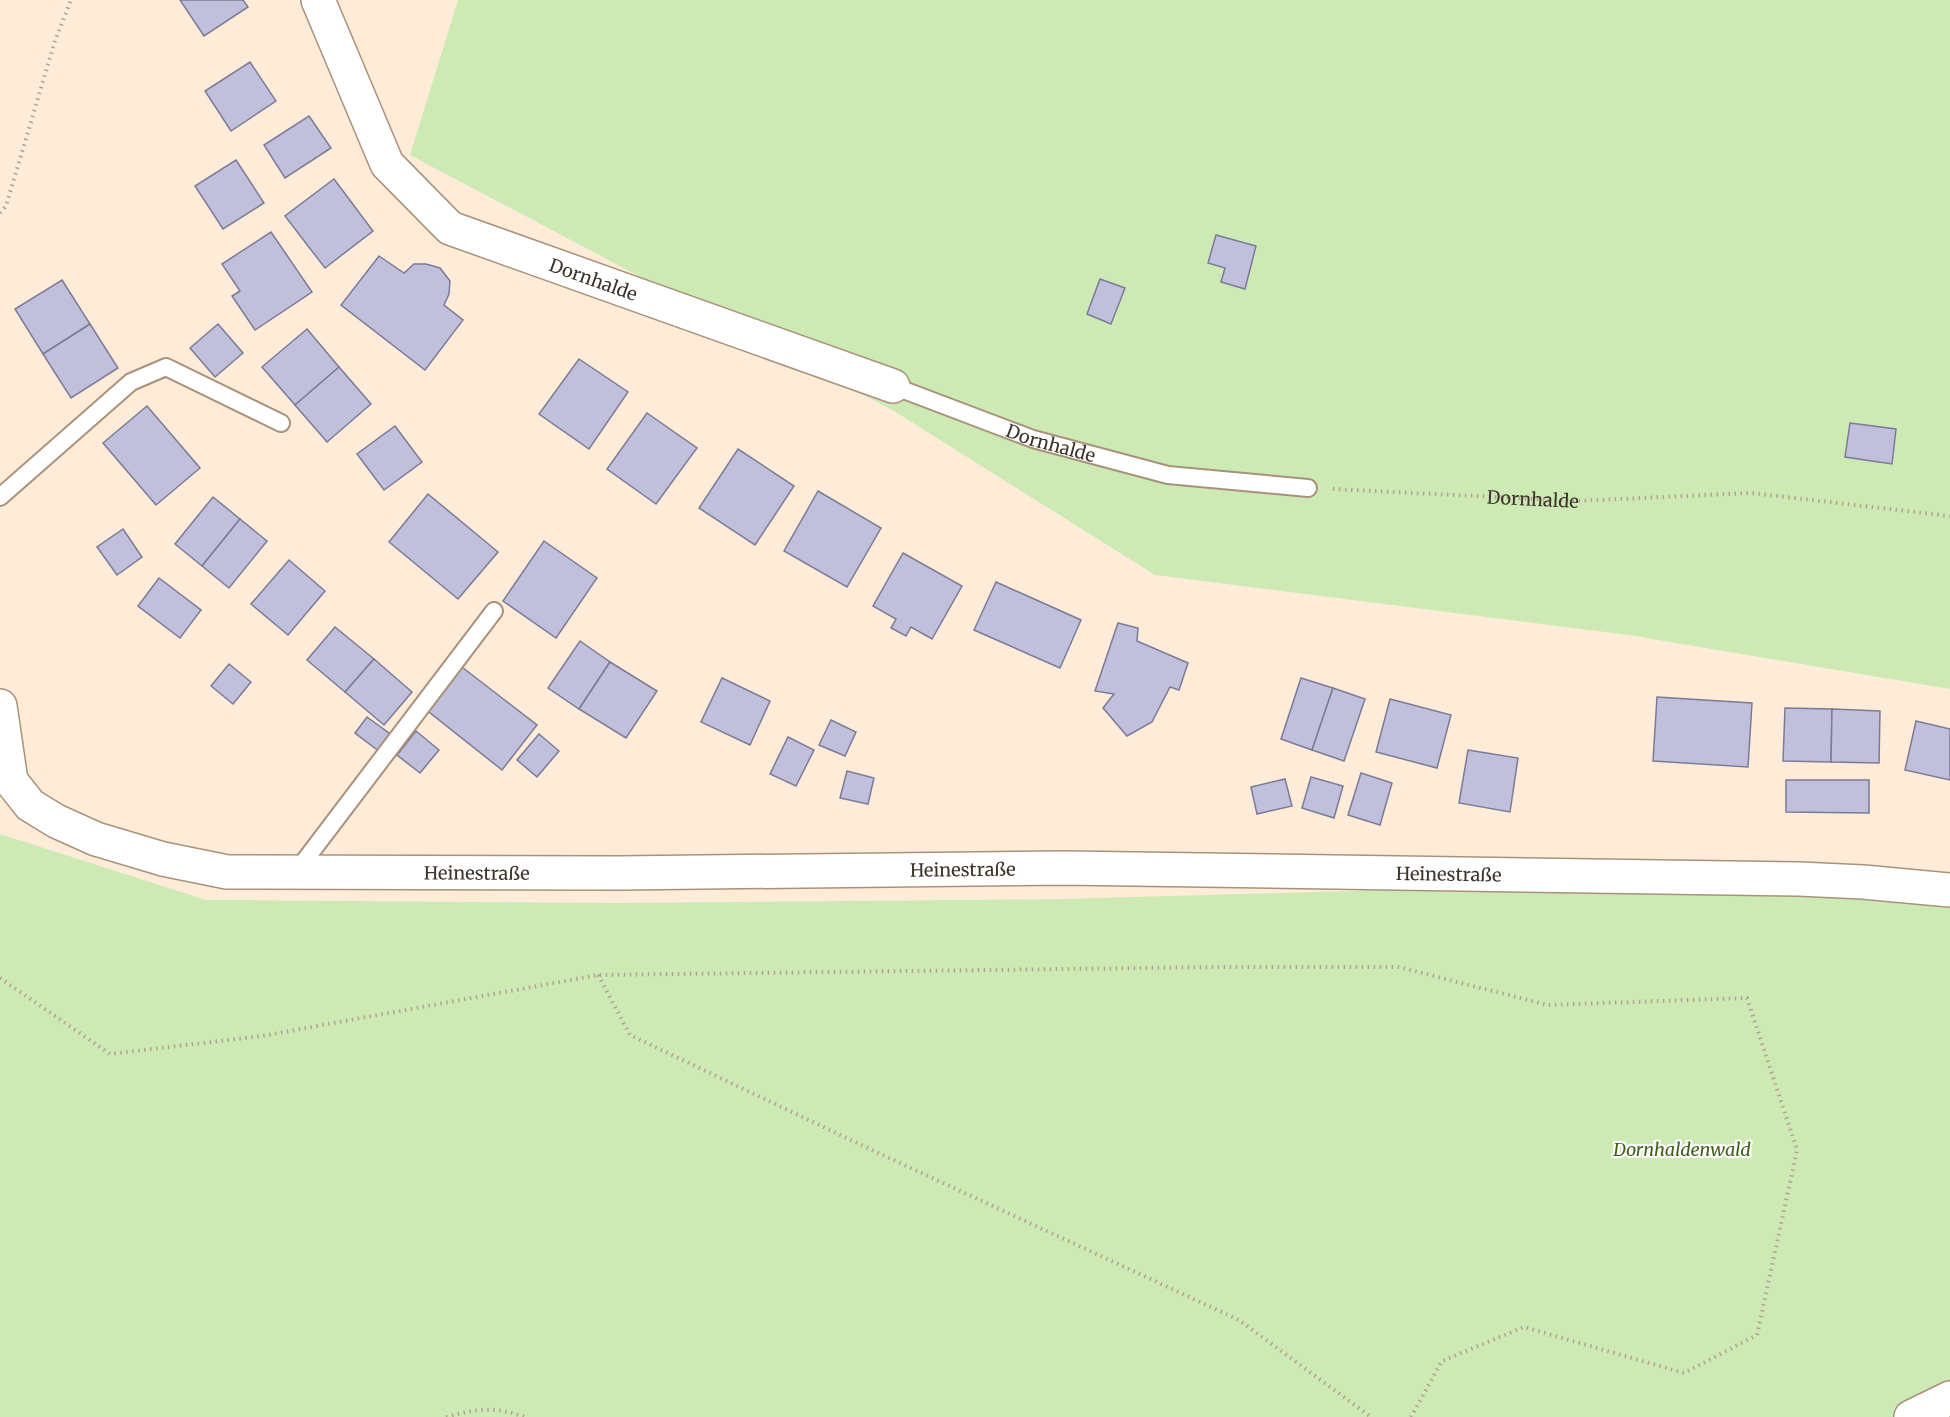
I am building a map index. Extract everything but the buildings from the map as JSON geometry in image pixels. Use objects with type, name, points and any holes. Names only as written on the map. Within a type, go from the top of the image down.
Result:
[{"type":"main road","name":"Dornhalde","points":[[318,0],[387,164],[450,228],[892,386]]},
{"type":"main road","points":[[0,706],[5,782]]},
{"type":"main road","name":"Heinestraße","points":[[5,782],[30,805],[56,821],[96,839],[163,859],[227,872],[619,873],[1065,868],[1799,879],[1950,890]]},
{"type":"main road","points":[[1911,1417],[1950,1398]]},
{"type":"lane","points":[[0,497],[131,382],[166,367],[281,423]]},
{"type":"lane","name":"Dornhalde","points":[[892,386],[1033,439],[1168,475],[1308,488]]},
{"type":"lane","points":[[296,872],[494,611]]},
{"type":"path","points":[[0,213],[6,206],[55,41],[71,0]]},
{"type":"path","name":"Dornhalde","points":[[1308,488],[1577,501],[1751,493],[1950,516]]},
{"type":"path","points":[[0,978],[110,1054],[262,1036],[598,975],[1399,968],[1547,1005],[1747,998],[1797,1150],[1757,1335],[1684,1373],[1524,1327],[1442,1361],[1411,1417]]},
{"type":"path","points":[[598,975],[630,1035],[1239,1320],[1371,1417]]},
{"type":"path","points":[[446,1417],[476,1409],[507,1411],[525,1417]]},
{"type":"green space","points":[[458,0],[1950,0],[1950,689],[1629,635],[1155,575],[894,411],[410,155]]},
{"type":"green space","name":"Dornhaldenwald","points":[[0,834],[206,900],[615,903],[1060,899],[1799,879],[1950,890],[1950,1398],[1911,1417],[0,1417]]}]
